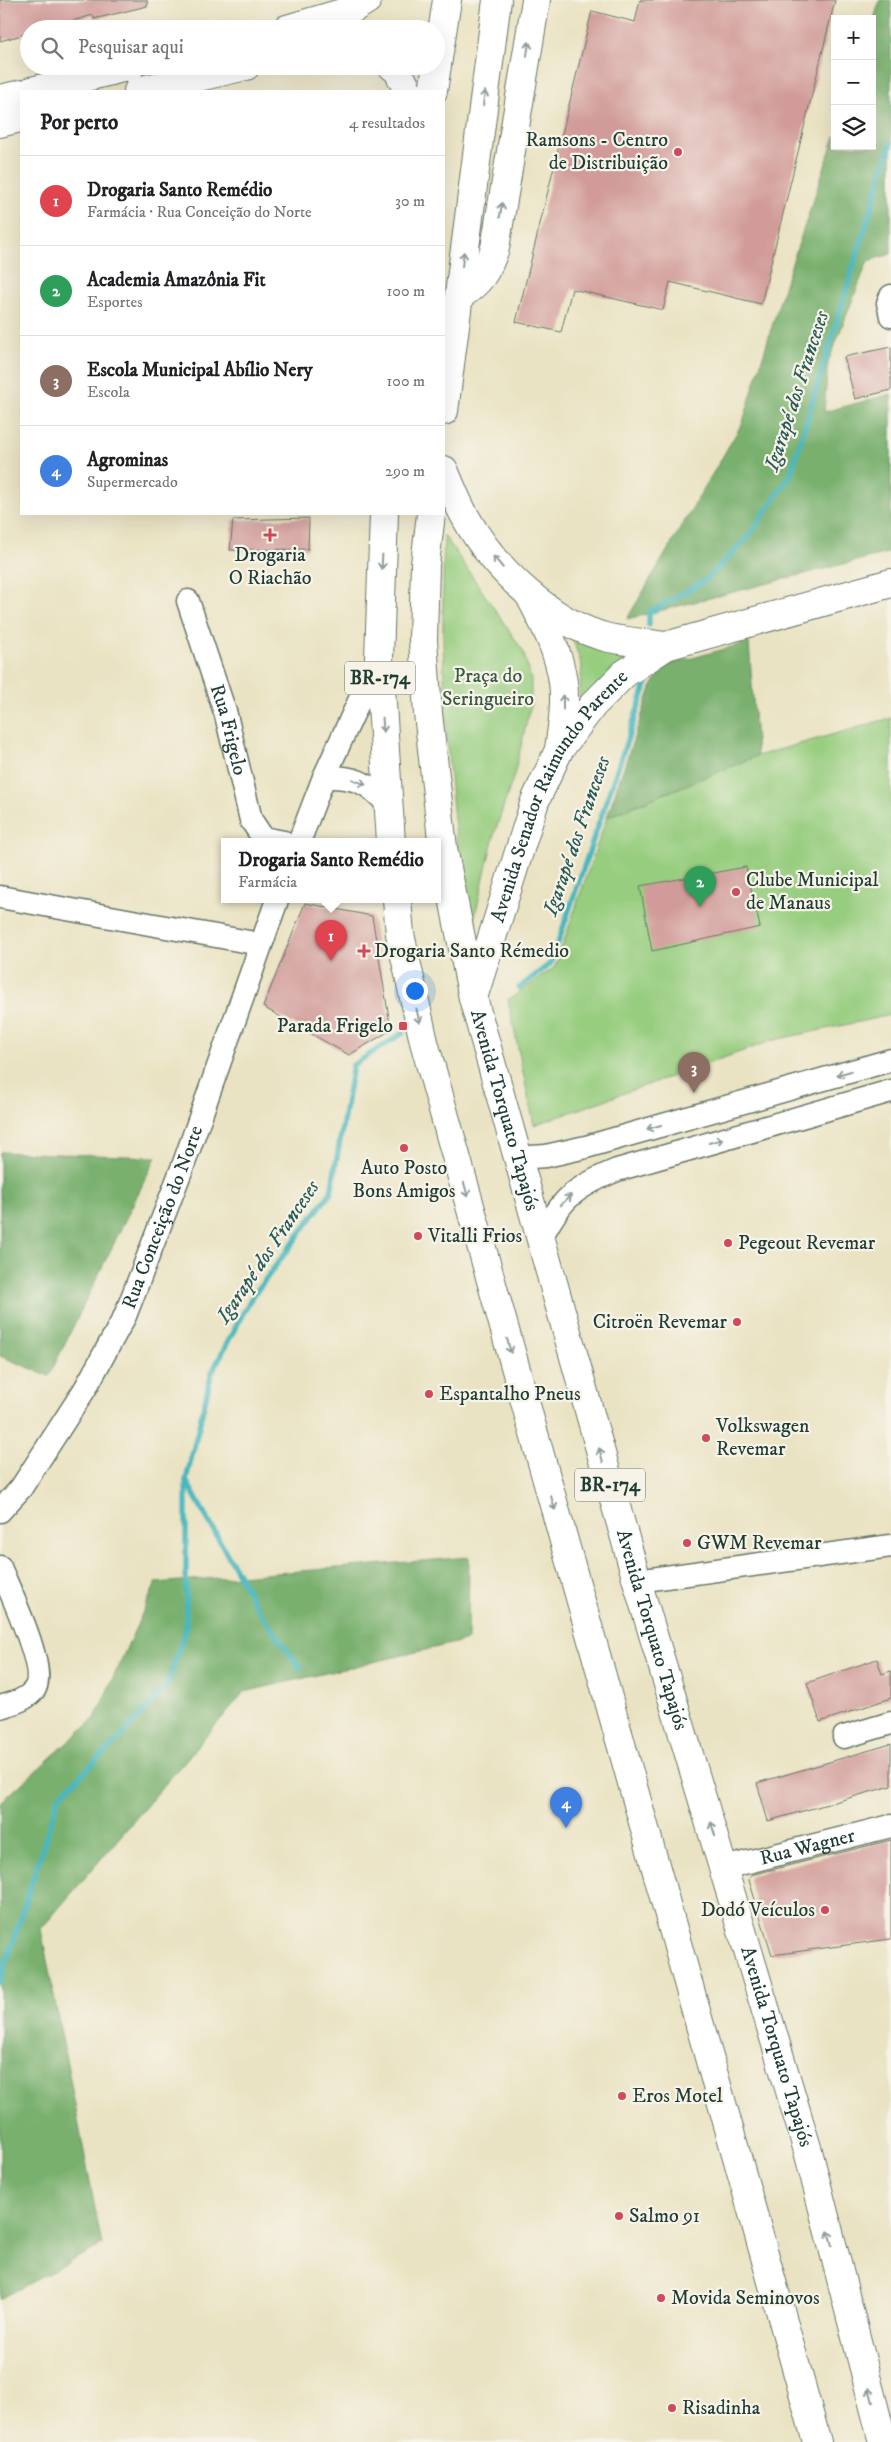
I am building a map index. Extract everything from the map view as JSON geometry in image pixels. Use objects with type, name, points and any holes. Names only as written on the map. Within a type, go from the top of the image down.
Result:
[{"type":"main road","points":[[318,20],[350,11],[367,0]]},
{"type":"main road","points":[[444,20],[447,0]]},
{"type":"main road","points":[[445,404],[497,0]]},
{"type":"main road","points":[[458,296],[472,288],[482,277],[495,248],[536,0]]},
{"type":"main road","points":[[35,90],[95,75]]},
{"type":"main road","points":[[142,90],[207,75]]},
{"type":"main road","points":[[400,75],[408,90]]},
{"type":"main road","points":[[433,90],[435,75]]},
{"type":"main road","points":[[0,99],[20,94]]},
{"type":"main road","points":[[0,123],[20,118]]},
{"type":"main road","name":"Avenida Senador Raimundo Parente","points":[[445,472],[466,519],[498,564],[528,593],[566,621],[608,638],[666,646]]},
{"type":"main road","name":"BR-174","points":[[384,515],[379,658],[391,838]]},
{"type":"main road","name":"Avenida Torquato Tapajós","points":[[431,515],[425,564],[423,640],[428,713],[443,848],[473,998],[637,1581],[808,2151],[884,2442]]},
{"type":"main road","name":"Avenida Senador Raimundo Parente","points":[[473,998],[532,810],[558,750],[593,705],[624,674],[666,646],[891,583]]},
{"type":"main road","points":[[528,593],[556,652],[564,683],[563,715],[558,750]]},
{"type":"main road","name":"BR-174","points":[[397,903],[400,934],[424,1042],[817,2442]]},
{"type":"street","points":[[891,296],[888,303],[891,316]]},
{"type":"street","name":"Rua Frigelo","points":[[188,601],[226,715],[251,820],[263,838]]},
{"type":"street","points":[[301,838],[324,777],[379,658]]},
{"type":"street","points":[[324,777],[351,778],[366,784],[387,804]]},
{"type":"street","points":[[0,897],[249,942],[260,946]]},
{"type":"street","name":"Rua Conceição do Norte","points":[[0,1511],[21,1488],[85,1389],[125,1316],[184,1163],[276,903]]},
{"type":"street","points":[[517,1158],[546,1156],[586,1147],[891,1060]]},
{"type":"street","points":[[540,1240],[555,1211],[573,1193],[594,1179],[617,1170],[891,1091]]},
{"type":"street","points":[[732,1105],[742,1134]]},
{"type":"street","points":[[637,1581],[891,1546]]},
{"type":"street","points":[[0,1567],[33,1649],[39,1675],[35,1689],[10,1704]]},
{"type":"street","points":[[844,1737],[891,1723]]},
{"type":"street","name":"Rua Wagner","points":[[724,1868],[891,1826]]},
{"type":"green space","points":[[880,0],[891,0],[891,254],[868,261],[828,362],[824,412],[891,394],[891,552],[627,619],[743,422],[784,287],[831,148],[831,150],[876,150],[875,15]]},
{"type":"green space","name":"Praça do Seringueiro","points":[[444,535],[523,651],[531,679],[531,704],[514,775],[494,835],[472,928],[457,847],[446,722],[443,648]]},
{"type":"green space","name":"Praça do Seringueiro","points":[[572,637],[639,651],[579,702],[582,666]]},
{"type":"green space","points":[[749,642],[757,756],[607,817],[651,688],[664,666]]},
{"type":"green space","name":"Clube Municipal de Manaus","points":[[891,718],[891,1015],[774,1040],[534,1125],[508,1000],[555,967],[607,817],[757,756]]},
{"type":"green space","points":[[0,1152],[156,1157],[49,1376],[0,1356]]},
{"type":"green space","points":[[469,1557],[468,1640],[244,1692],[41,1929],[102,2245],[0,2299],[0,1803],[95,1718],[156,1583]]},
{"type":"building","points":[[0,0],[147,0],[147,6],[94,19],[93,15],[76,20],[20,20],[20,35],[0,41]]},
{"type":"building","name":"Ramsons - Centro de Distribuição","points":[[640,0],[835,0],[761,304],[670,282],[663,310],[572,289],[561,332],[516,322],[592,11],[635,22]]},
{"type":"building","points":[[891,347],[891,390],[855,399],[844,357]]},
{"type":"building","name":"Drogaria O Riachão","points":[[309,518],[308,549],[230,550],[233,520]]},
{"type":"building","points":[[746,867],[760,927],[652,951],[640,886]]},
{"type":"building","points":[[305,903],[372,916],[391,1030],[349,1055],[263,1007]]},
{"type":"building","points":[[877,1659],[882,1674],[891,1671],[891,1698],[820,1722],[807,1683]]},
{"type":"building","points":[[891,1744],[891,1786],[768,1821],[757,1783]]},
{"type":"building","name":"Dodó Veículos","points":[[891,1840],[891,1939],[772,1955],[749,1880],[751,1875]]},
{"type":"waterway","name":"Igarapé dos Franceses","points":[[649,625],[649,613],[706,580],[748,537],[790,476],[891,143]]},
{"type":"waterway","name":"Igarapé dos Franceses","points":[[519,988],[551,963],[647,682]]},
{"type":"waterway","points":[[0,1983],[59,1796],[118,1740],[168,1684],[186,1628],[186,1480],[212,1372],[250,1300],[331,1192],[353,1065],[403,1033]]},
{"type":"waterway","points":[[187,1482],[257,1608],[300,1668]]},
{"type":"place","name":"Ramsons - Centro de Distribuição","points":[[678,152]]},
{"type":"place","name":"Drogaria O Riachão","points":[[270,535]]},
{"type":"place","name":"Clube Municipal de Manaus","points":[[736,892]]},
{"type":"place","name":"Academia Amazônia Fit","points":[[700,907]]},
{"type":"place","name":"Drogaria Santo Rémedio","points":[[364,951]]},
{"type":"place","name":"Drogaria Santo Remédio","points":[[331,961]]},
{"type":"place","name":"Parada Frigelo","points":[[403,1026]]},
{"type":"place","name":"Escola Municipal Abílio Nery","points":[[694,1093]]},
{"type":"place","name":"Auto Posto Bons Amigos","points":[[404,1148]]},
{"type":"place","name":"Vitalli Frios","points":[[418,1236]]},
{"type":"place","name":"Pegeout Revemar","points":[[728,1243]]},
{"type":"place","name":"Citroën Revemar","points":[[737,1322]]},
{"type":"place","name":"Espantalho Pneus","points":[[429,1394]]},
{"type":"place","name":"Volkswagen Revemar","points":[[706,1438]]},
{"type":"place","name":"GWM Revemar","points":[[687,1543]]},
{"type":"place","name":"Agrominas","points":[[566,1828]]},
{"type":"place","name":"Dodó Veículos","points":[[825,1910]]},
{"type":"place","name":"Eros Motel","points":[[622,2096]]},
{"type":"place","name":"Salmo 91","points":[[619,2216]]},
{"type":"place","name":"Movida Seminovos","points":[[661,2298]]},
{"type":"place","name":"Risadinha","points":[[672,2408]]}]
